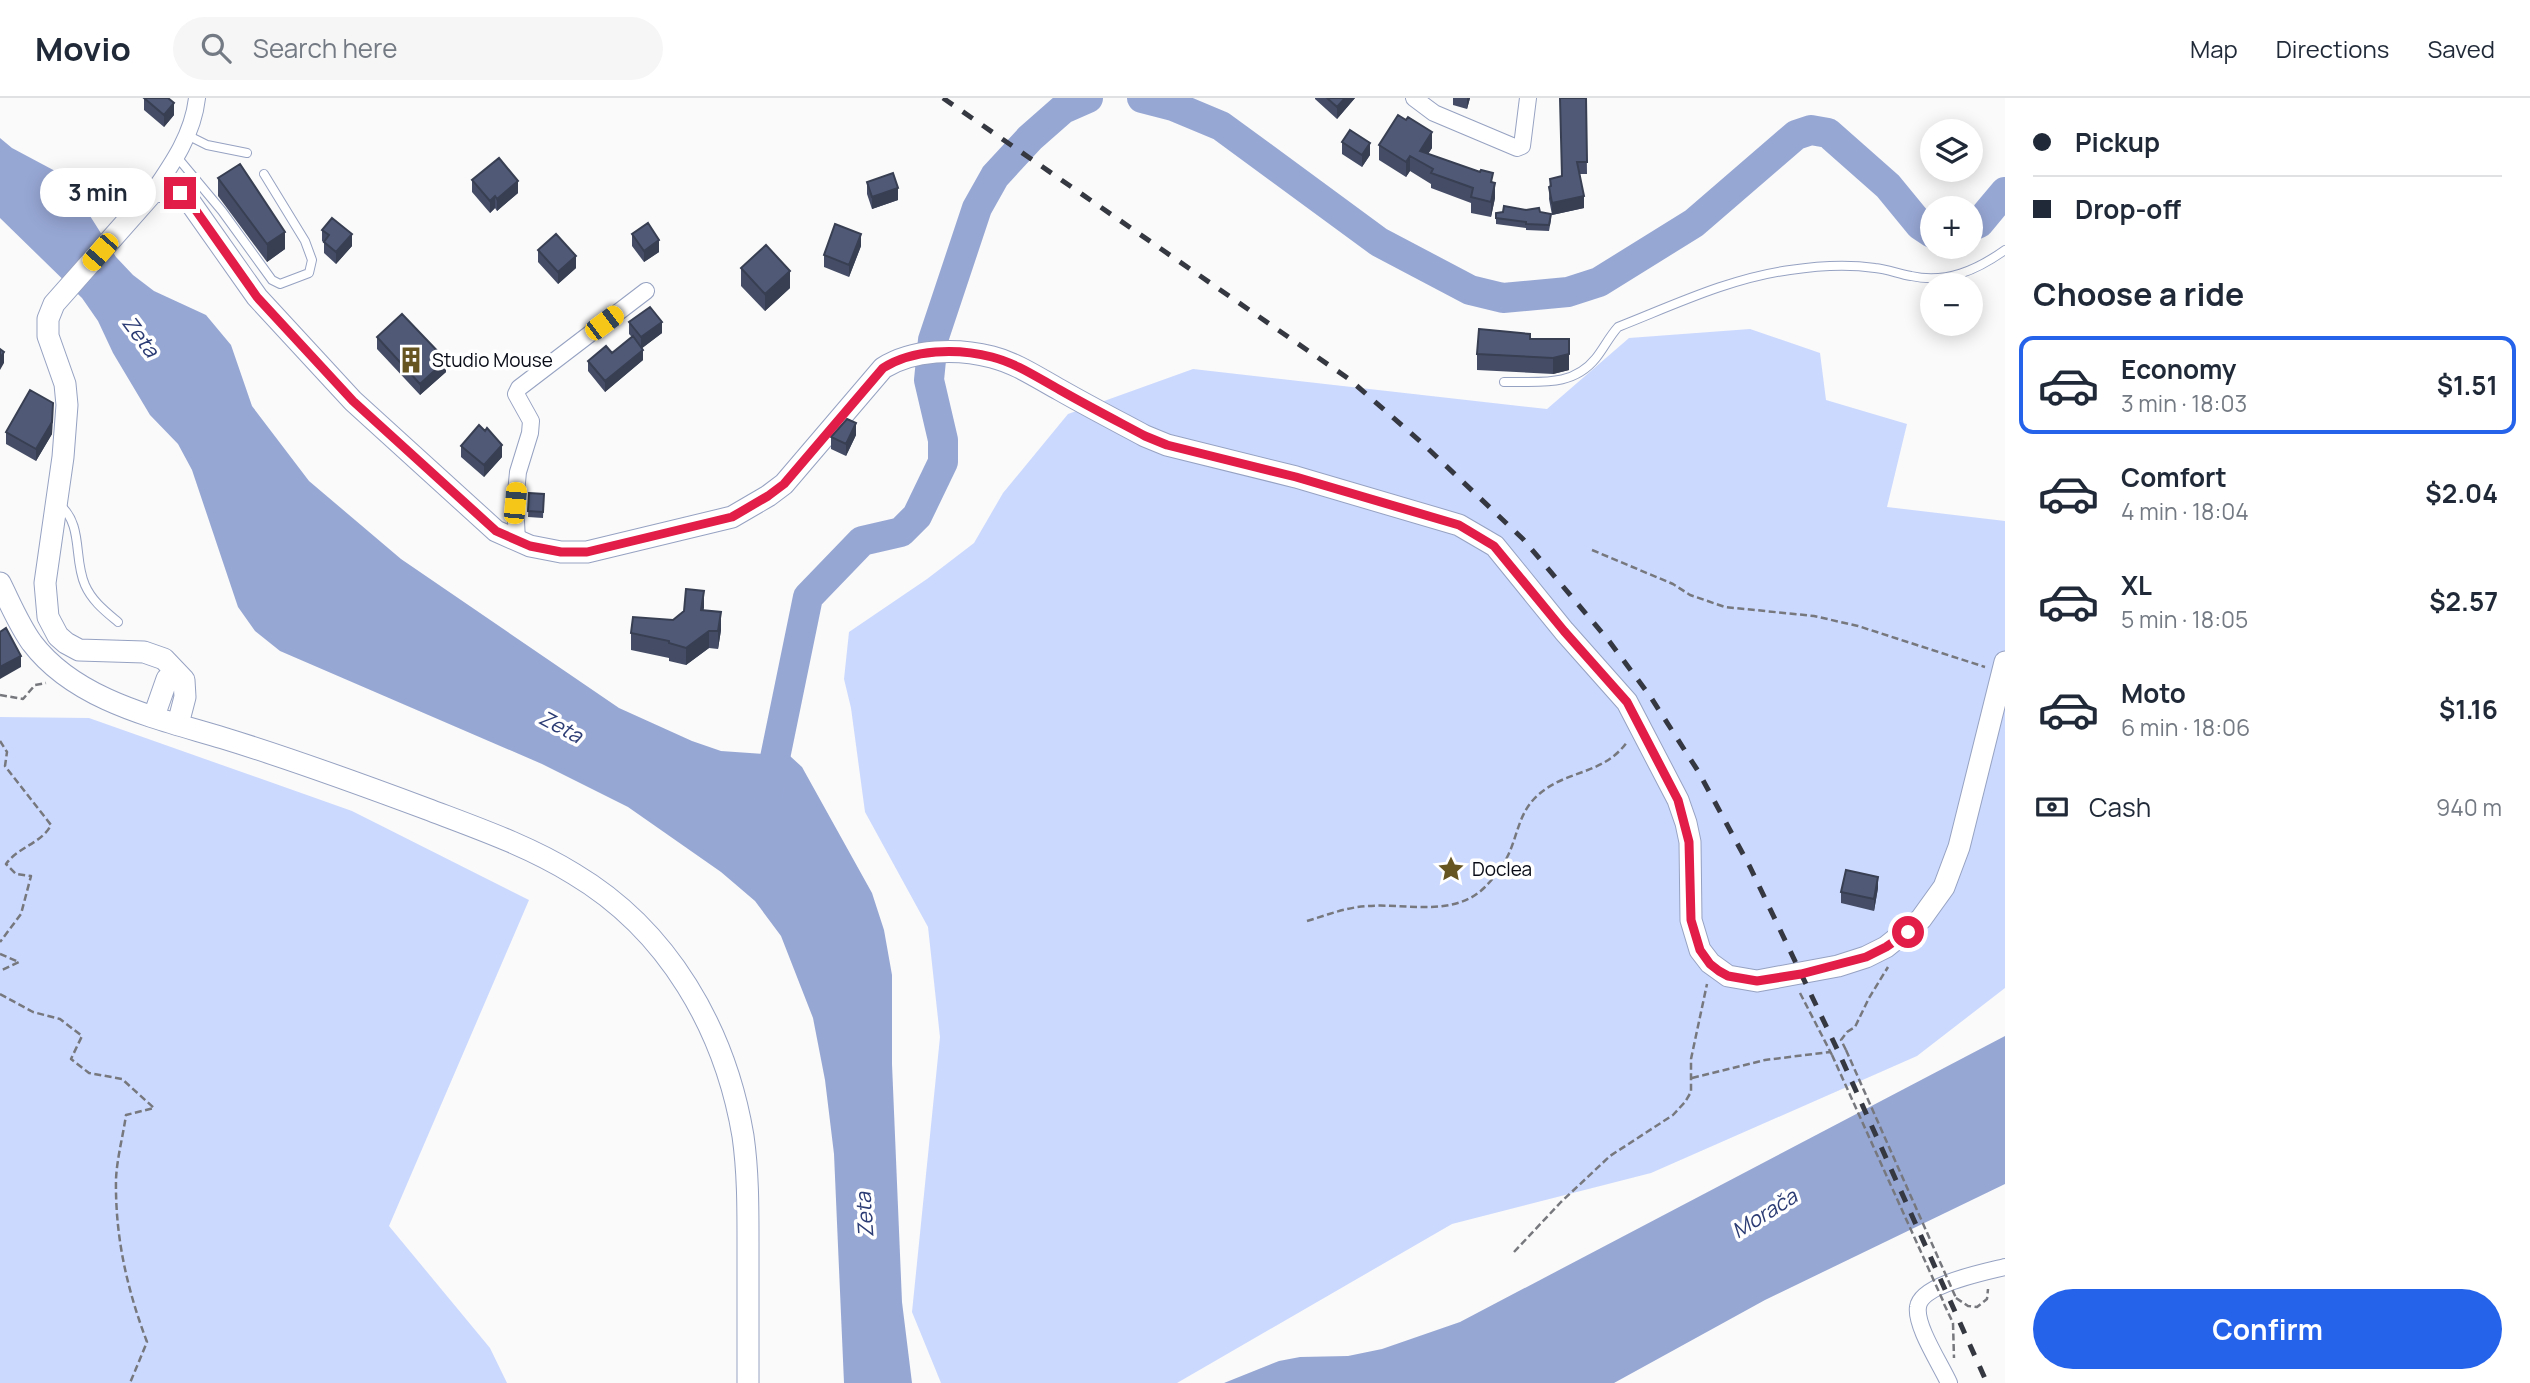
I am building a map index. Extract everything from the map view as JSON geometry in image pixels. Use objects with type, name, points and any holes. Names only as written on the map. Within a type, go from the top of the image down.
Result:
[{"type":"street","points":[[180,715],[184,680],[164,659],[150,653],[79,650],[58,636],[50,623],[45,605],[45,583],[57,502],[67,398],[65,384],[48,336],[48,319],[54,304],[153,192],[177,157],[196,111],[197,98]]},
{"type":"street","points":[[1414,98],[1434,113],[1517,148],[1522,146],[1525,139],[1528,98]]},
{"type":"street","points":[[153,192],[167,190],[180,193],[190,202],[257,297],[353,401],[496,531],[530,546],[561,552],[587,552],[732,517],[784,484],[868,383],[890,364],[913,354],[954,353],[993,357],[1017,366],[1145,436],[1167,445],[1296,477],[1459,525],[1494,546],[1627,702],[1678,800],[1686,823],[1691,920],[1700,950],[1710,964],[1728,976],[1757,981],[1838,966],[1886,947],[1921,919],[1944,887],[1951,871],[2003,667]]},
{"type":"street","points":[[517,540],[515,503],[518,472],[531,421],[516,394],[519,388],[646,291]]},
{"type":"street","points":[[0,583],[30,640],[48,660],[71,678],[105,698],[180,715],[522,847],[566,869],[601,892],[629,915],[656,943],[685,981],[709,1027],[728,1074],[741,1125],[748,1195],[748,1383]]},
{"type":"street","points":[[158,708],[167,679],[175,672]]},
{"type":"street","points":[[1949,1382],[1922,1326],[1918,1307],[1925,1295],[1962,1278],[2005,1267]]},
{"type":"lane","points":[[187,135],[207,145],[247,153]]},
{"type":"lane","points":[[177,157],[222,211],[272,280],[280,284],[309,273],[312,260],[305,241],[264,174]]},
{"type":"lane","points":[[1504,382],[1566,380],[1583,372],[1618,327],[1748,278],[1791,270],[1853,267],[1876,268],[1913,277],[1939,279],[1965,273],[1989,262],[2005,250]]},
{"type":"lane","points":[[57,502],[68,512],[75,526],[79,565],[85,585],[96,603],[118,622]]},
{"type":"path","points":[[1592,550],[1673,584],[1690,595],[1725,607],[1814,616],[2003,667]]},
{"type":"path","points":[[0,695],[23,699],[35,685],[71,678]]},
{"type":"path","points":[[1307,922],[1368,905],[1433,907],[1458,903],[1484,888],[1506,860],[1521,817],[1534,799],[1555,782],[1606,764],[1620,752],[1639,725]]},
{"type":"path","points":[[0,741],[7,752],[5,766],[51,825],[47,834],[14,853],[6,863],[16,874],[31,876],[21,914],[0,942]]},
{"type":"path","points":[[1886,947],[1889,960],[1886,973],[1869,998],[1855,1027],[1841,1040],[1956,1298],[1968,1306],[1976,1307],[1987,1299],[1989,1288],[1985,1272]]},
{"type":"path","points":[[0,954],[19,962],[0,971]]},
{"type":"path","points":[[1514,1252],[1560,1202],[1610,1156],[1673,1115],[1685,1102],[1691,1092],[1691,1059],[1710,964]]},
{"type":"path","points":[[1789,976],[1831,1053],[1953,1323],[1954,1355],[1949,1382]]},
{"type":"path","points":[[0,994],[33,1012],[60,1019],[82,1036],[71,1059],[89,1073],[122,1079],[154,1108],[126,1115],[116,1177],[120,1251],[132,1302],[147,1342],[130,1383]]},
{"type":"path","points":[[1692,1078],[1765,1060],[1831,1053]]},
{"type":"shaded area","name":"Doclea","points":[[1750,329],[1820,353],[1826,400],[1907,424],[1887,507],[2005,521],[2005,988],[1917,1056],[1651,1173],[1452,1224],[1177,1383],[941,1383],[912,1312],[940,1037],[928,927],[865,812],[851,708],[844,679],[849,632],[974,543],[1003,493],[1068,414],[1193,369],[1547,409],[1629,338]]},
{"type":"shaded area","points":[[0,717],[89,718],[352,811],[529,900],[389,1226],[490,1348],[507,1383],[0,1383]]},
{"type":"water","name":"Zeta","points":[[0,138],[12,148],[57,172],[73,189],[116,257],[133,275],[154,291],[206,315],[231,345],[252,406],[309,481],[401,559],[619,708],[721,751],[790,756],[802,767],[872,893],[884,930],[892,975],[892,1064],[902,1302],[912,1383],[844,1383],[834,1154],[825,1080],[813,1018],[781,936],[755,901],[721,872],[628,807],[542,764],[280,651],[255,631],[238,607],[192,470],[178,444],[150,415],[113,353],[98,321],[82,298],[0,218]]},
{"type":"water","name":"Morača","points":[[2005,1036],[2005,1184],[1765,1300],[1614,1383],[1224,1383],[1279,1361],[1300,1357],[1348,1356],[1382,1349],[1460,1322]]},
{"type":"building","points":[[144,98],[168,98],[174,103],[164,115]]},
{"type":"building","points":[[1327,98],[1345,98],[1337,107]]},
{"type":"building","points":[[1560,98],[1586,98],[1587,162],[1577,162],[1584,196],[1552,203],[1550,179],[1562,176]]},
{"type":"building","points":[[1398,115],[1406,120],[1408,117],[1432,132],[1420,151],[1480,172],[1493,173],[1491,182],[1495,183],[1491,202],[1471,197],[1473,188],[1431,173],[1433,169],[1410,156],[1406,162],[1379,145]]},
{"type":"building","points":[[1350,130],[1370,143],[1362,155],[1342,142]]},
{"type":"building","points":[[499,158],[518,181],[497,199],[495,196],[490,201],[472,180]]},
{"type":"building","points":[[240,164],[285,232],[267,244],[218,178]]},
{"type":"building","points":[[893,173],[898,188],[872,197],[867,182]]},
{"type":"building","points":[[1504,206],[1526,210],[1539,208],[1540,212],[1551,214],[1549,225],[1496,218],[1496,213],[1503,212]]},
{"type":"building","points":[[332,218],[352,234],[336,252],[324,242],[329,235],[322,230]]},
{"type":"building","points":[[648,223],[659,240],[644,251],[632,234]]},
{"type":"building","points":[[835,224],[861,234],[849,265],[824,255]]},
{"type":"building","points":[[556,234],[576,256],[558,272],[538,250]]},
{"type":"building","points":[[766,245],[790,271],[765,294],[741,268]]},
{"type":"building","points":[[650,307],[662,322],[641,337],[629,322]]},
{"type":"building","name":"Studio Mouse","points":[[402,314],[446,360],[420,384],[377,337]]},
{"type":"building","points":[[1479,329],[1530,334],[1530,339],[1569,339],[1569,354],[1553,358],[1477,354]]},
{"type":"building","points":[[633,336],[643,350],[605,381],[588,361],[606,346],[612,353]]},
{"type":"building","points":[[30,390],[53,403],[52,422],[36,449],[6,432]]},
{"type":"building","points":[[847,419],[856,423],[846,444],[831,437]]},
{"type":"building","points":[[479,425],[485,431],[487,428],[502,445],[484,465],[461,446]]},
{"type":"building","points":[[529,493],[544,494],[543,512],[528,511]]},
{"type":"building","points":[[686,589],[704,591],[701,610],[721,612],[718,631],[709,631],[686,648],[669,641],[631,633],[633,617],[673,620],[684,611]]},
{"type":"building","points":[[6,628],[21,656],[0,667],[0,632]]},
{"type":"building","points":[[1846,870],[1878,877],[1874,899],[1841,892]]},
{"type":"waterway","points":[[768,792],[808,597],[862,541],[901,532],[917,516],[943,462],[943,440],[929,380],[933,340],[977,208],[995,176],[1030,138],[1063,109],[1088,98]]},
{"type":"waterway","points":[[1142,98],[1173,106],[1221,126],[1379,242],[1470,290],[1503,298],[1568,292],[1599,282],[1694,223],[1796,135],[1811,130],[1828,133],[1888,186],[1920,225]]},
{"type":"waterway","points":[[1983,218],[2005,192]]},
{"type":"railway","points":[[943,98],[1349,379],[1421,442],[1523,539],[1609,641],[1650,696],[1698,771],[1750,867],[1839,1053],[1987,1383]]},
{"type":"place","name":"Studio Mouse","points":[[411,360]]},
{"type":"place","name":"Doclea","points":[[1451,869]]},
{"type":"route","points":[[180,193],[190,202],[257,297],[353,401],[496,531],[530,546],[561,552],[587,552],[732,517],[784,484],[883,368],[897,359],[913,354],[954,353],[993,357],[1017,366],[1145,436],[1167,445],[1296,477],[1459,525],[1494,546],[1627,702],[1678,800],[1686,823],[1691,920],[1700,950],[1710,964],[1728,976],[1742,979],[1757,981],[1789,976],[1866,957],[1908,932]]}]
